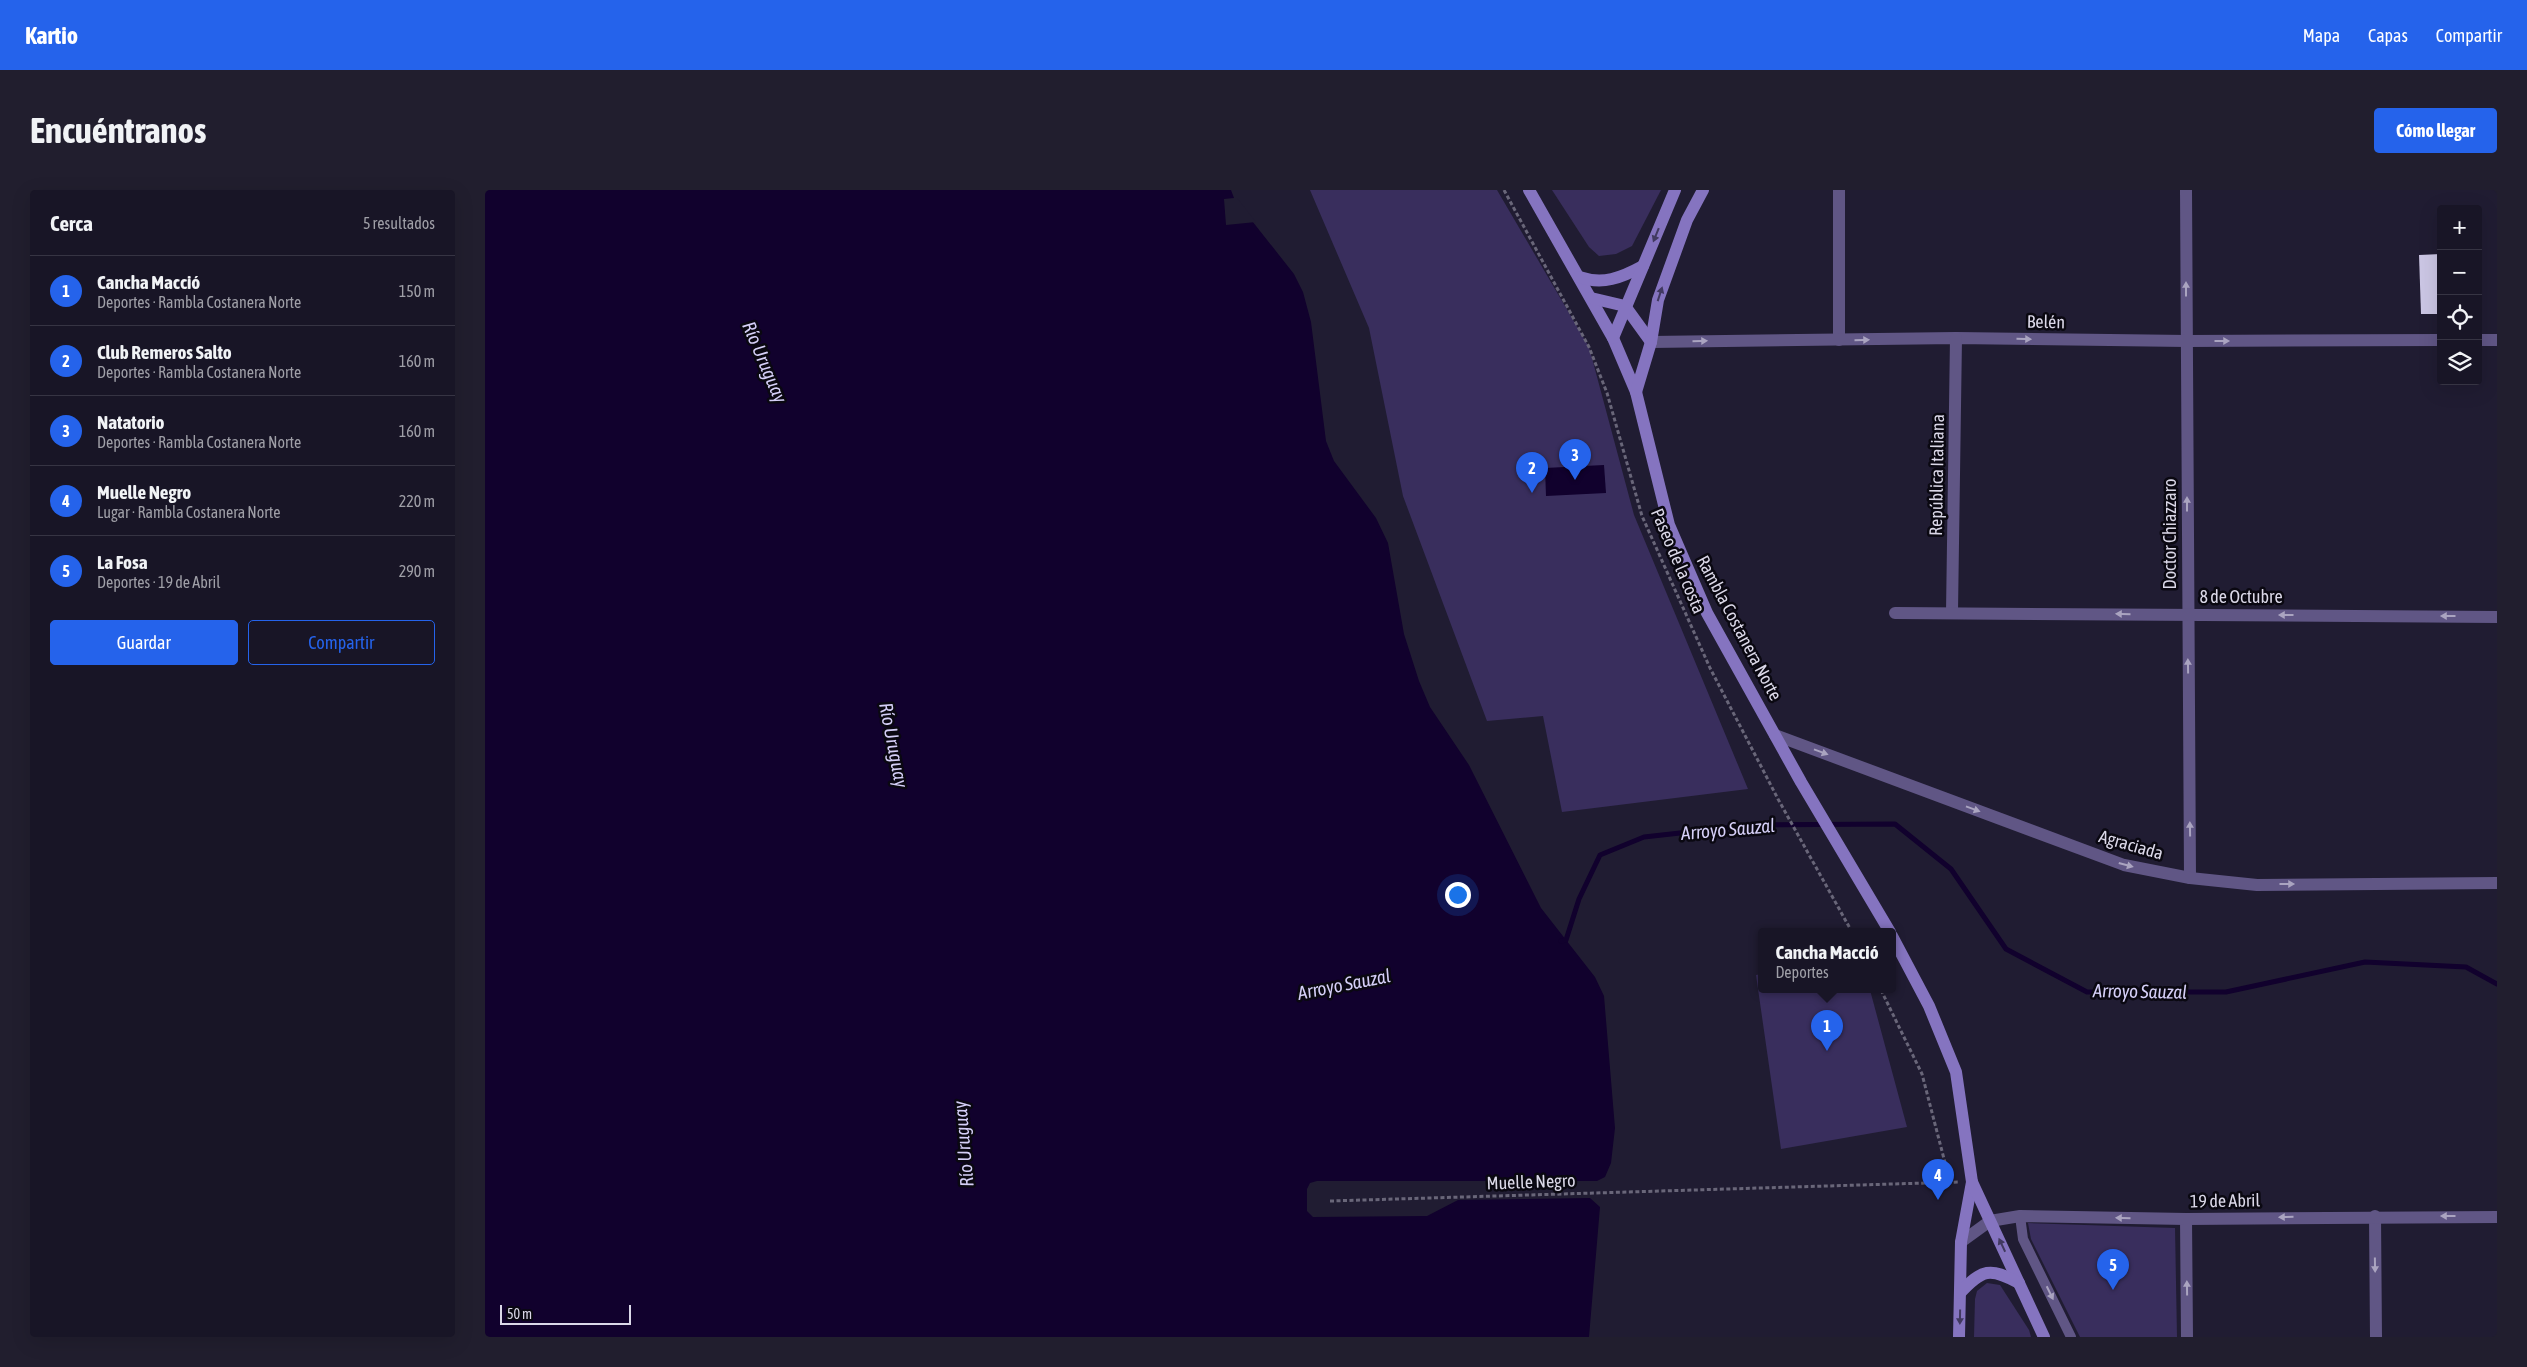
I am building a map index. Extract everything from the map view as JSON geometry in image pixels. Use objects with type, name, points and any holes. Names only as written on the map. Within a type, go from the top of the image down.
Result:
[{"type":"street","name":"Rambla Costanera Norte","points":[[1529,190],[1613,338],[1636,392],[1669,526],[1707,613],[1801,782],[1887,928]]},
{"type":"street","points":[[1613,338],[1675,190]]},
{"type":"street","points":[[1636,392],[1651,342],[1658,300],[1687,220],[1703,190]]},
{"type":"street","points":[[1839,190],[1839,340]]},
{"type":"street","name":"Doctor Chiazzaro","points":[[2185,190],[2190,878]]},
{"type":"street","points":[[1579,277],[1591,281],[1605,282],[1643,266]]},
{"type":"street","points":[[1591,298],[1625,306],[1651,342]]},
{"type":"street","name":"Belén","points":[[1651,342],[1956,338],[2187,341],[2437,340]]},
{"type":"street","name":"República Italiana","points":[[1952,612],[1956,338]]},
{"type":"street","points":[[2482,340],[2497,340]]},
{"type":"street","name":"8 de Octubre","points":[[1895,613],[2497,616]]},
{"type":"street","name":"Agraciada","points":[[1775,735],[2124,865],[2190,878],[2257,885],[2497,883]]},
{"type":"street","name":"Rambla Costanera Norte","points":[[1896,944],[1933,1013],[1956,1072],[1972,1182],[1961,1242],[1959,1337]]},
{"type":"street","points":[[1972,1182],[2044,1337]]},
{"type":"street","name":"19 de Abril","points":[[1961,1242],[1991,1221],[2020,1216],[2186,1219],[2375,1216],[2497,1217]]},
{"type":"street","points":[[2375,1216],[2376,1337]]},
{"type":"street","points":[[2186,1219],[2187,1337]]},
{"type":"street","points":[[1960,1293],[1975,1277],[1985,1273],[2003,1274],[2019,1283]]},
{"type":"lane","points":[[2020,1216],[2023,1239],[2071,1337]]},
{"type":"path","name":"Paseo de la costa","points":[[1504,190],[1589,347],[1607,393],[1642,516],[1710,668],[1778,799],[1850,928]]},
{"type":"path","points":[[1882,993],[1922,1074],[1950,1182]]},
{"type":"path","name":"Muelle Negro","points":[[1330,1202],[1972,1182]]},
{"type":"shaded area","points":[[1310,190],[1497,190],[1589,347],[1634,515],[1748,789],[1562,812],[1543,716],[1487,721],[1403,496],[1369,328]]},
{"type":"shaded area","points":[[1552,190],[1661,190],[1632,246],[1616,254],[1599,256],[1589,247]]},
{"type":"shaded area","points":[[1759,993],[1871,993],[1907,1127],[1781,1149]]},
{"type":"shaded area","points":[[2028,1223],[2175,1228],[2177,1337],[2080,1337],[2031,1239]]},
{"type":"shaded area","points":[[1987,1283],[2000,1285],[2029,1330],[2031,1337],[1974,1337],[1975,1299],[1977,1291]]},
{"type":"water","name":"Río Uruguay","points":[[485,190],[1231,190],[1234,198],[1294,274],[1303,292],[1311,322],[1326,441],[1334,461],[1376,518],[1388,543],[1404,634],[1419,681],[1430,707],[1469,765],[1541,908],[1595,977],[1604,996],[1615,1128],[1611,1163],[1605,1177],[1597,1181],[1317,1181],[1310,1183],[1307,1189],[1307,1211],[1313,1217],[1427,1216],[1458,1200],[1590,1198],[1600,1207],[1589,1337],[485,1337]]},
{"type":"water","points":[[1604,465],[1606,493],[1546,496],[1545,468]]},
{"type":"pier","points":[[1237,198],[1256,222],[1226,225],[1224,199]]},
{"type":"building","points":[[2437,254],[2437,314],[2421,314],[2419,255]]},
{"type":"waterway","name":"Arroyo Sauzal","points":[[1561,941],[1566,940],[1579,899],[1600,855],[1644,837],[1752,825],[1895,824],[1951,869],[2006,949],[2087,992],[2226,992],[2365,962],[2466,967],[2497,984]]},
{"type":"place","name":"Natatorio","points":[[1575,480]]},
{"type":"place","name":"Club Remeros Salto","points":[[1532,493]]},
{"type":"place","name":"Cancha Macció","points":[[1827,1051]]},
{"type":"place","name":"Muelle Negro","points":[[1938,1200]]},
{"type":"place","name":"La Fosa","points":[[2113,1290]]}]
